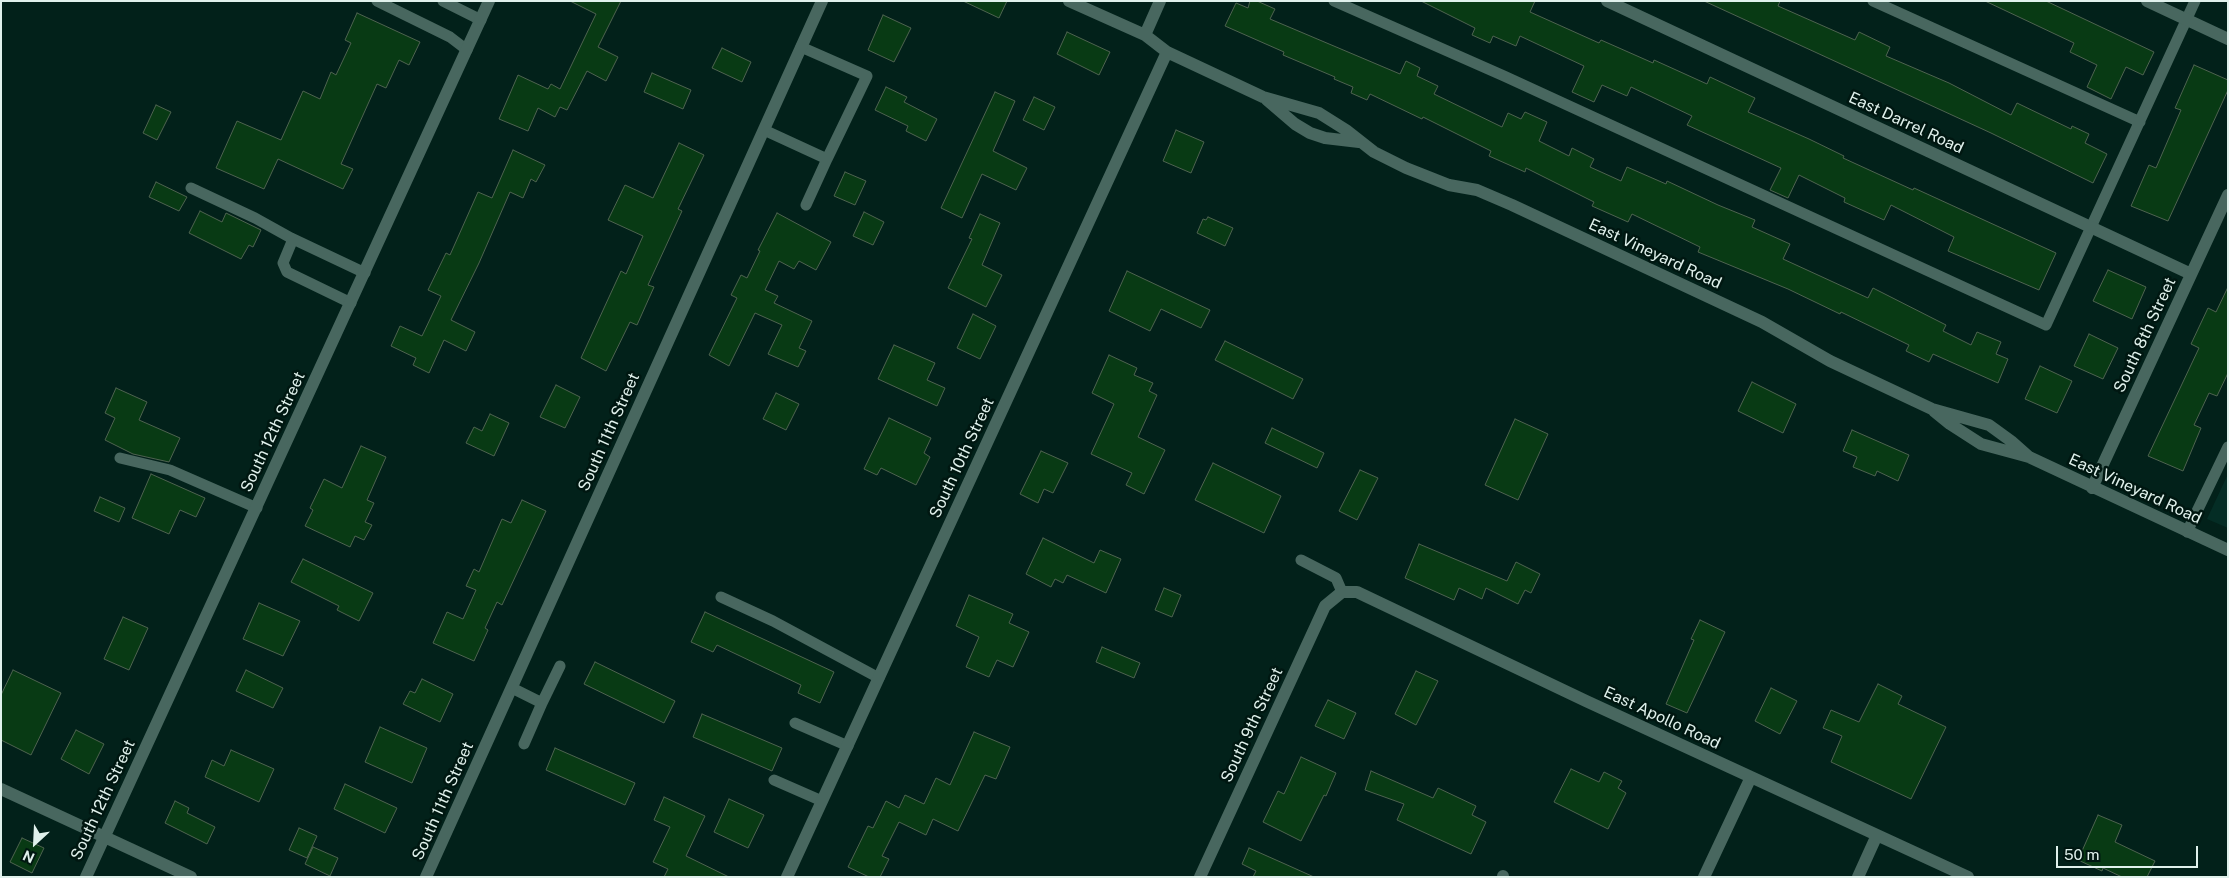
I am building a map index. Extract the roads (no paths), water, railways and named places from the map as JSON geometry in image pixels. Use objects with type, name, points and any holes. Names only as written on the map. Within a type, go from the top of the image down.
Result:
[{"type":"street","name":"South 12th Street","points":[[86,877],[489,1]]},
{"type":"street","name":"South 11th Street","points":[[426,877],[822,1]]},
{"type":"street","name":"East Vineyard Road","points":[[1069,1],[1144,35],[1167,52],[1263,97],[1318,113],[1346,130],[1374,152],[1406,168],[1449,185],[1477,190],[1503,201],[1762,322],[1830,361],[1932,409],[1989,424],[2012,440],[2029,457]]},
{"type":"street","points":[[1144,35],[1160,1]]},
{"type":"street","name":"East Darrel Road","points":[[1607,1],[2191,274]]},
{"type":"street","points":[[2147,1],[2228,38]]},
{"type":"street","name":"South 10th Street","points":[[787,877],[1167,52]]},
{"type":"street","name":"East Vineyard Road","points":[[1263,97],[1295,124],[1310,133],[1334,139],[1359,142]]},
{"type":"street","name":"South 8th Street","points":[[2092,488],[2228,195]]},
{"type":"street","name":"East Vineyard Road","points":[[1932,409],[1950,424],[1981,444],[2029,457],[2228,550]]},
{"type":"street","name":"East Apollo Road","points":[[1342,592],[1357,592],[1968,877]]},
{"type":"street","name":"South 9th Street","points":[[1200,877],[1325,606],[1342,592]]},
{"type":"street","points":[[1704,877],[1751,777]]},
{"type":"street","points":[[1,789],[191,877]]},
{"type":"street","points":[[1858,877],[1877,835]]},
{"type":"lane","points":[[377,1],[450,37],[467,50]]},
{"type":"lane","points":[[443,1],[481,20]]},
{"type":"lane","points":[[1334,1],[1504,76],[2046,326],[2195,1]]},
{"type":"lane","points":[[1873,1],[2140,122]]},
{"type":"lane","points":[[801,48],[867,76],[806,205]]},
{"type":"lane","points":[[764,130],[827,159]]},
{"type":"lane","points":[[191,188],[365,273]]},
{"type":"lane","points":[[294,239],[284,263],[287,272],[351,303]]},
{"type":"lane","points":[[2187,532],[2228,447]]},
{"type":"lane","points":[[120,458],[170,470],[256,508]]},
{"type":"lane","points":[[1300,560],[1336,578],[1342,592]]},
{"type":"lane","points":[[721,597],[772,621],[879,678]]},
{"type":"lane","points":[[524,744],[560,666]]},
{"type":"lane","points":[[512,688],[542,703]]},
{"type":"lane","points":[[795,723],[848,746]]},
{"type":"lane","points":[[774,780],[822,802]]}]
